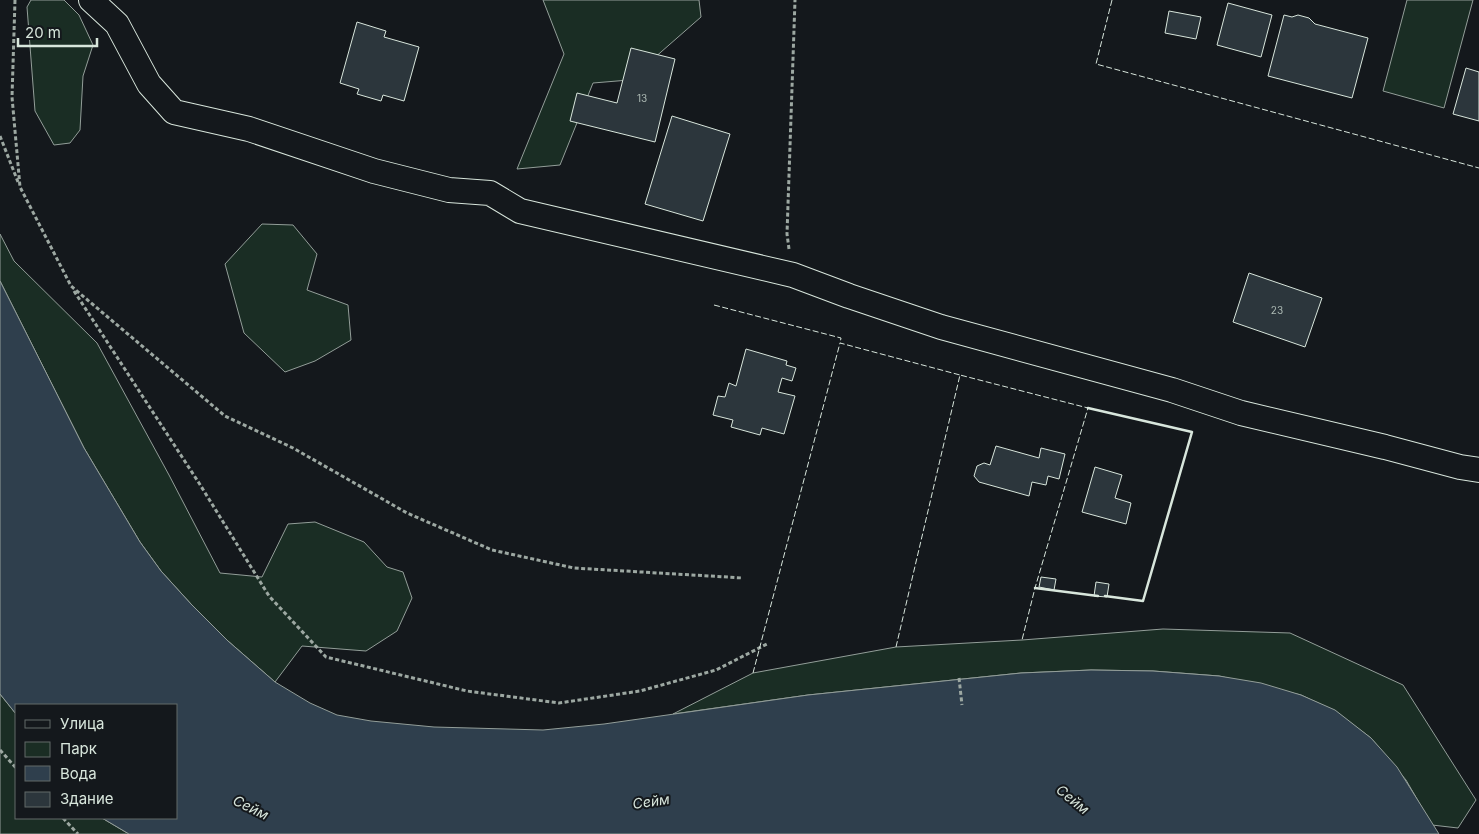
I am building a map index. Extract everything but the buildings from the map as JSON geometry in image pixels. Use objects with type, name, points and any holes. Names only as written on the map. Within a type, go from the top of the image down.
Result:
[{"type":"street","points":[[91,0],[117,24],[149,84],[174,112],[249,129],[374,171],[449,190],[490,193],[520,211],[794,275],[941,327],[1172,390],[1241,413],[1460,467],[1479,470]]},
{"type":"path","points":[[15,0],[12,96],[20,187]]},
{"type":"path","points":[[794,275],[786,234],[795,0]]},
{"type":"path","points":[[0,136],[20,187],[71,286],[199,483],[269,596],[326,657],[467,691],[560,703],[640,691],[716,670],[767,644]]},
{"type":"path","points":[[71,286],[226,416],[293,448],[416,517],[492,550],[574,568],[743,578]]},
{"type":"path","points":[[959,678],[962,705]]},
{"type":"path","points":[[0,750],[15,767]]},
{"type":"path","points":[[64,819],[78,834]]},
{"type":"green space","points":[[31,0],[64,0],[79,15],[93,45],[83,76],[80,130],[70,143],[54,145],[35,111],[27,7]]},
{"type":"green space","points":[[543,0],[699,0],[701,17],[629,80],[593,83],[560,165],[517,169],[564,54]]},
{"type":"green space","points":[[1407,0],[1473,0],[1444,108],[1383,91]]},
{"type":"green space","points":[[262,224],[293,225],[317,254],[307,290],[348,305],[351,340],[315,361],[285,372],[244,333],[225,264]]},
{"type":"green space","points":[[0,234],[14,261],[97,343],[220,573],[262,577],[288,524],[315,522],[364,542],[387,567],[403,572],[412,598],[397,631],[366,651],[302,646],[275,682],[228,641],[191,604],[161,571],[140,542],[84,448],[0,281]]},
{"type":"green space","points":[[1163,629],[1290,633],[1403,685],[1476,800],[1458,828],[1432,825],[1406,780],[1371,738],[1335,711],[1301,695],[1219,676],[1153,671],[1091,670],[1021,673],[808,695],[673,714],[753,673],[896,647]]},
{"type":"green space","points":[[0,694],[15,713],[15,819],[104,819],[129,834],[0,834]]},
{"type":"water","name":"Сейм","points":[[0,281],[84,448],[140,542],[161,571],[228,641],[275,682],[310,703],[337,715],[371,721],[434,727],[543,730],[604,724],[808,695],[1021,673],[1091,670],[1153,671],[1219,676],[1261,683],[1301,695],[1335,710],[1371,738],[1397,767],[1439,834],[129,834],[104,819],[178,819],[178,704],[15,704],[15,713],[0,694]]},
{"type":"fence","points":[[1112,0],[1096,64],[1479,168]]},
{"type":"fence","points":[[714,305],[841,338],[840,343]]},
{"type":"fence","points":[[753,673],[840,343],[960,375]]},
{"type":"fence","points":[[896,647],[960,375],[1088,408],[1035,588],[1022,640]]},
{"type":"wall","points":[[1088,408],[1192,432],[1143,601],[1105,596]]},
{"type":"wall","points":[[1035,588],[1098,596]]}]
